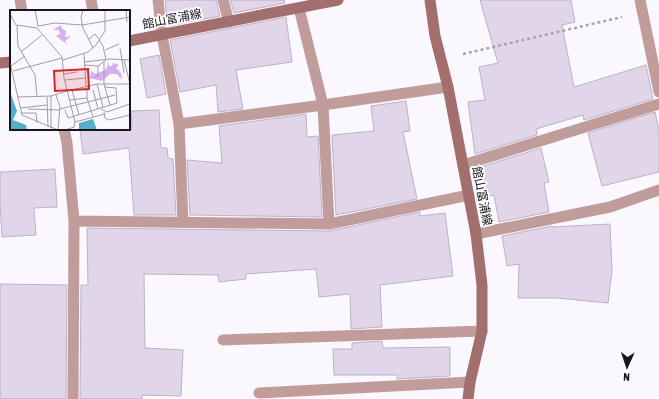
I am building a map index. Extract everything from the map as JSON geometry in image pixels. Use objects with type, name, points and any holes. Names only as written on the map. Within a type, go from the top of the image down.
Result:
[{"type":"main road","name":"館山富浦線","points":[[130,41],[337,0]]},
{"type":"main road","name":"館山富浦線","points":[[430,0],[435,36],[448,87],[469,195],[476,234],[482,285],[482,331],[470,382],[468,399]]},
{"type":"main road","points":[[0,63],[10,62]]},
{"type":"street","points":[[20,0],[22,10]]},
{"type":"street","points":[[91,0],[93,10]]},
{"type":"street","points":[[158,0],[162,35],[178,124],[183,222]]},
{"type":"street","points":[[223,0],[230,22]]},
{"type":"street","points":[[640,0],[659,92]]},
{"type":"street","points":[[298,8],[324,105],[329,224]]},
{"type":"street","points":[[178,124],[448,87]]},
{"type":"street","points":[[463,165],[659,104]]},
{"type":"street","points":[[64,130],[67,143],[74,221],[73,399]]},
{"type":"street","points":[[476,234],[610,207],[659,190]]},
{"type":"street","points":[[74,221],[329,224],[469,195]]},
{"type":"street","points":[[224,340],[482,331]]},
{"type":"street","points":[[259,393],[470,382]]},
{"type":"path","points":[[441,59],[642,12]]},
{"type":"building","points":[[165,0],[216,0],[220,16],[168,26]]},
{"type":"building","points":[[230,0],[284,0],[285,3],[234,13]]},
{"type":"building","points":[[480,0],[571,0],[575,22],[562,25],[574,87],[646,65],[653,99],[584,120],[583,115],[536,129],[537,135],[475,154],[468,102],[485,100],[479,67],[498,63]]},
{"type":"building","points":[[286,17],[292,62],[236,70],[243,109],[218,112],[216,85],[180,92],[170,40]]},
{"type":"building","points":[[159,55],[166,94],[147,98],[140,59]]},
{"type":"building","points":[[406,101],[410,131],[403,132],[417,199],[336,215],[332,135],[374,131],[371,106]]},
{"type":"building","points":[[159,110],[161,148],[167,148],[168,158],[173,159],[176,215],[134,215],[129,148],[83,154],[80,130],[130,130],[132,129],[131,111]]},
{"type":"building","points":[[655,112],[659,130],[659,172],[602,186],[588,133]]},
{"type":"building","points":[[306,114],[307,137],[318,136],[322,217],[190,215],[187,160],[222,163],[219,126]]},
{"type":"building","points":[[541,148],[549,182],[544,183],[549,212],[499,222],[494,195],[481,198],[474,169]]},
{"type":"building","points":[[55,169],[57,207],[34,208],[36,235],[2,237],[0,172]]},
{"type":"building","points":[[420,212],[420,216],[445,213],[453,276],[380,285],[382,327],[351,329],[350,294],[319,297],[316,269],[246,274],[246,279],[219,282],[218,275],[144,274],[145,348],[183,350],[181,396],[142,395],[142,399],[80,399],[81,285],[88,285],[87,228],[329,231]]},
{"type":"building","points":[[610,224],[612,271],[608,303],[557,298],[518,298],[519,264],[507,266],[502,236],[552,226]]},
{"type":"building","points":[[0,284],[67,285],[66,399],[0,399]]},
{"type":"building","points":[[382,341],[383,348],[450,347],[450,376],[397,379],[397,375],[334,375],[333,349],[352,349],[352,343]]}]
